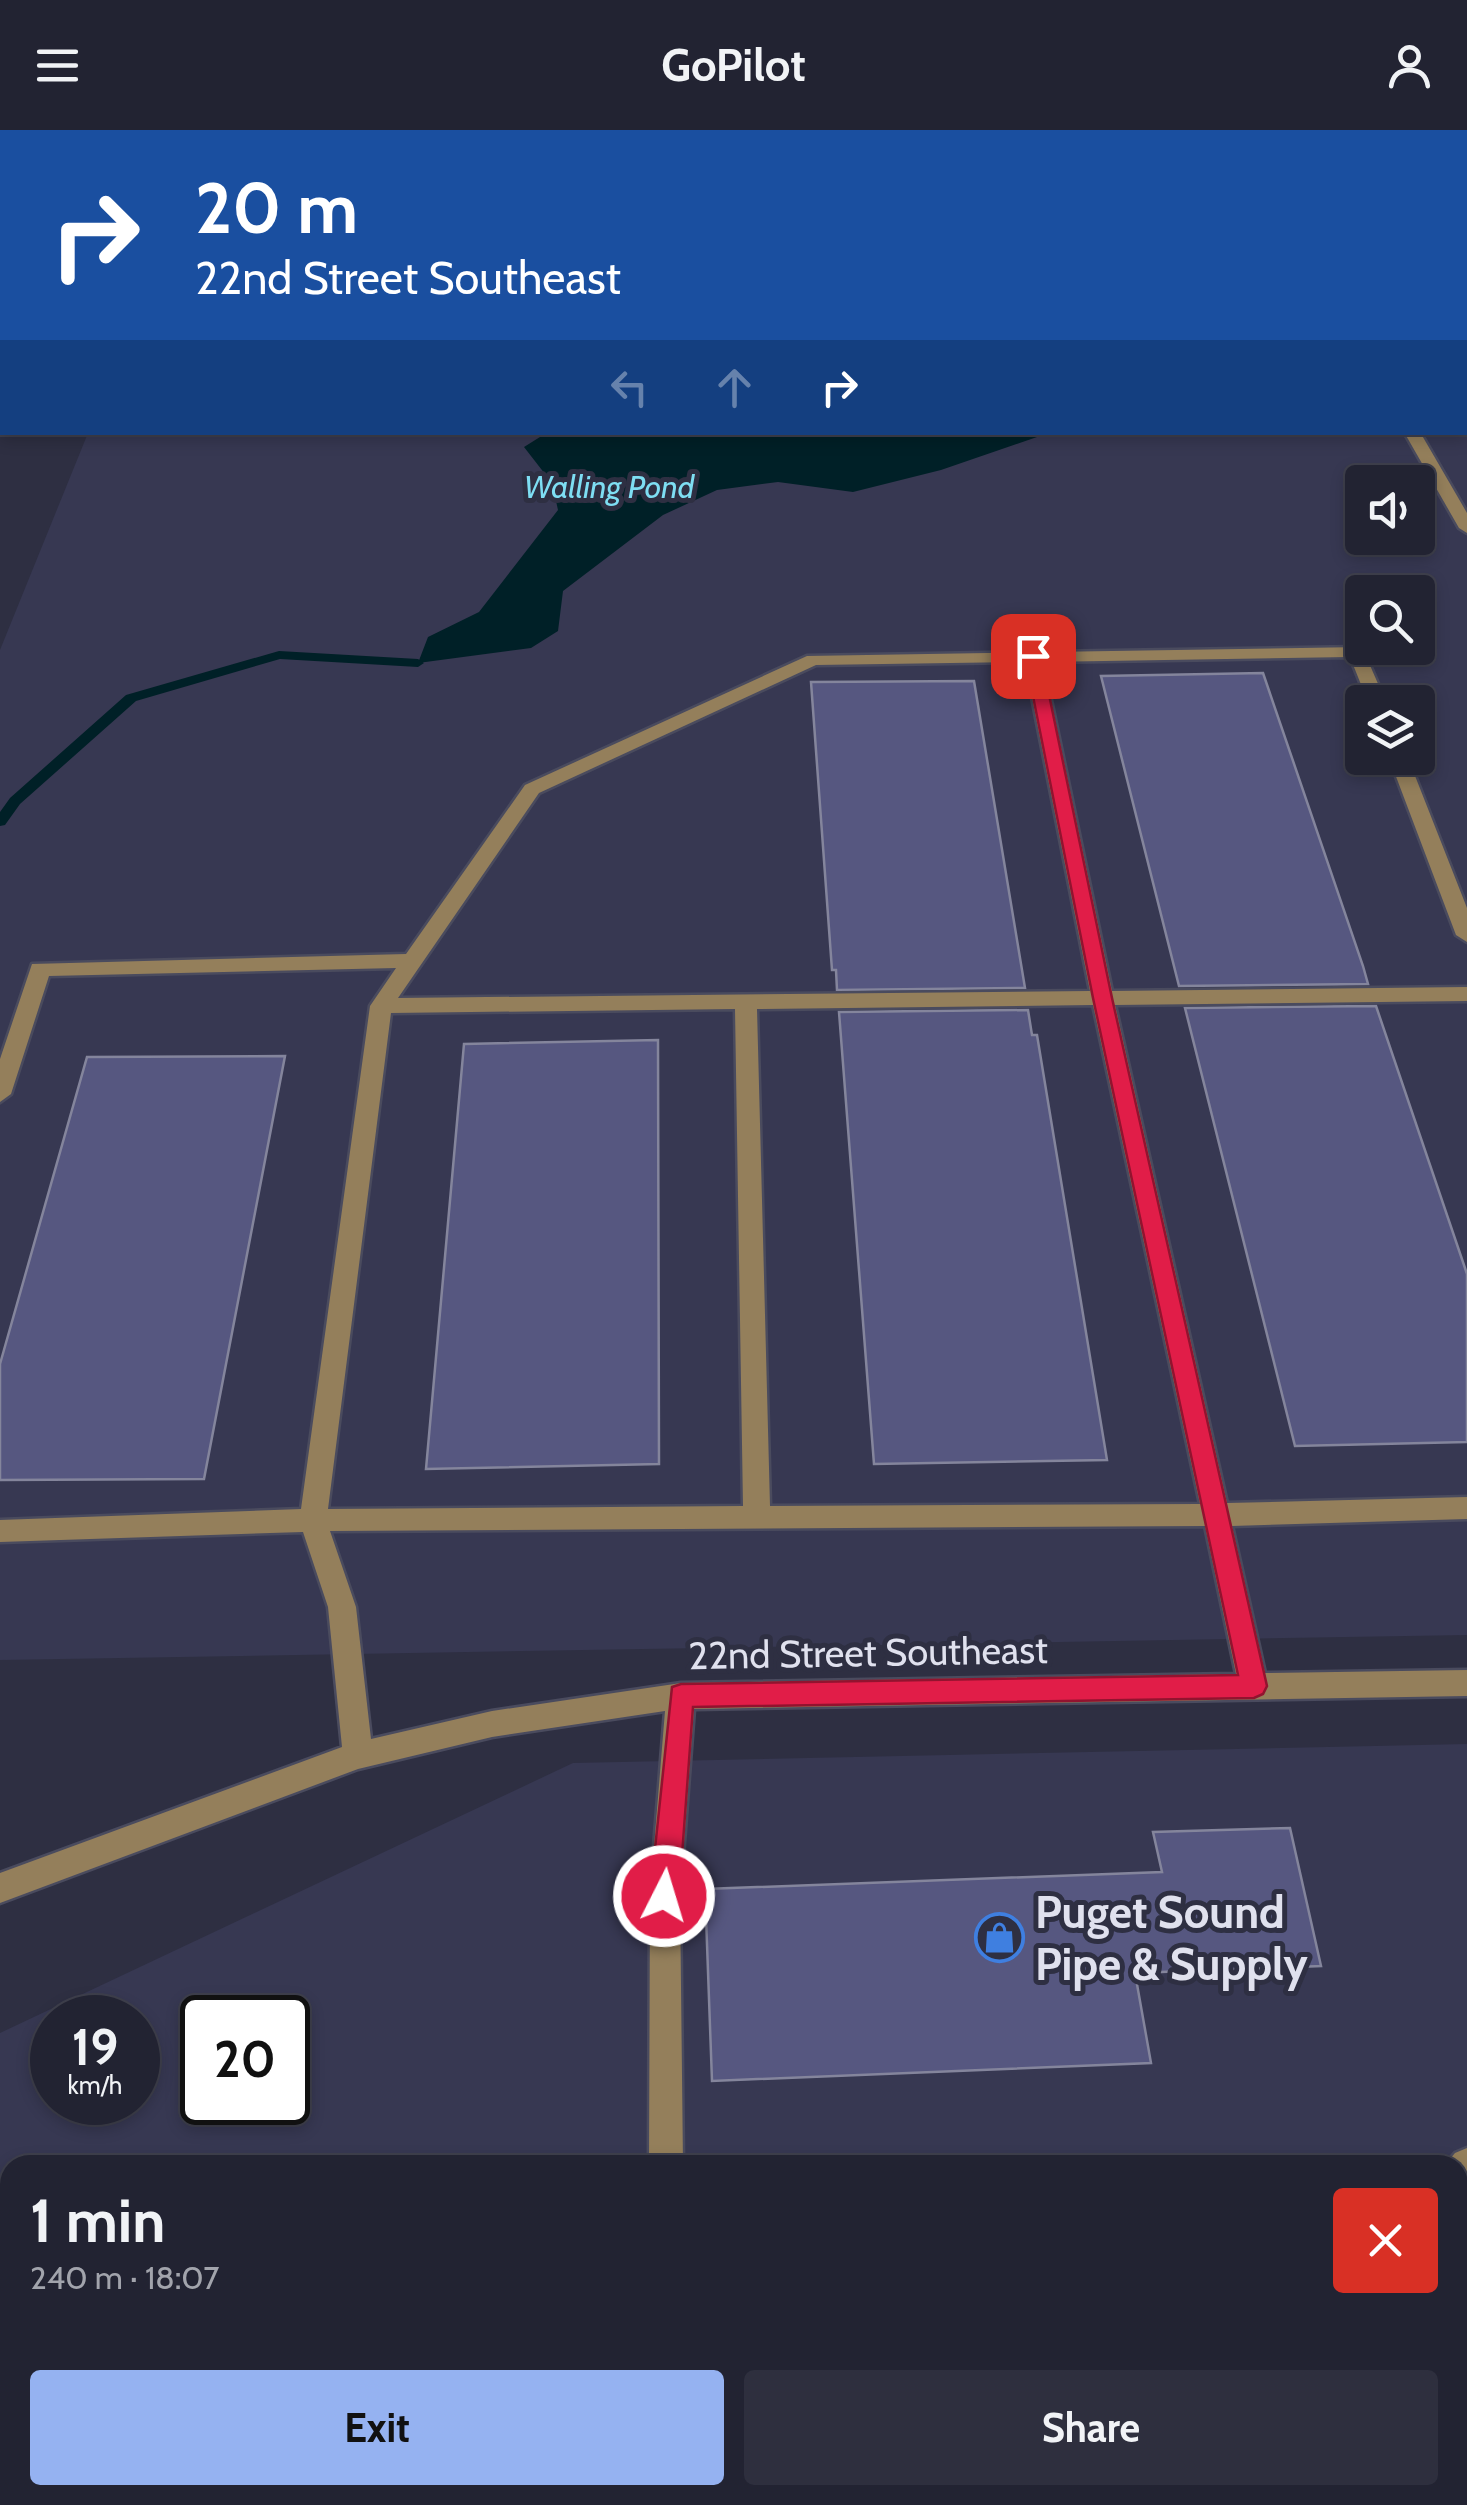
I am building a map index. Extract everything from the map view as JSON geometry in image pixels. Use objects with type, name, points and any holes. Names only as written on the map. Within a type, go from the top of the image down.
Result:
[{"type":"street","points":[[1414,435],[1467,528]]},
{"type":"street","points":[[358,1755],[342,1606],[313,1520],[380,1006],[532,789],[813,660],[1357,651],[1370,685]]},
{"type":"street","points":[[1033,656],[1102,998],[1254,1686]]},
{"type":"street","points":[[1405,775],[1467,935]]},
{"type":"street","points":[[0,1094],[40,969],[412,960]]},
{"type":"street","points":[[380,1006],[1467,994]]},
{"type":"street","points":[[746,1002],[757,1520]]},
{"type":"street","points":[[0,1530],[313,1520],[757,1520],[1467,1508]]},
{"type":"street","name":"22nd Street Southeast","points":[[0,1888],[358,1755],[492,1724],[681,1696],[1467,1683]]},
{"type":"street","points":[[666,2155],[664,1896],[681,1696]]},
{"type":"shaded area","points":[[87,435],[1467,435],[1467,1635],[0,1660],[0,650]]},
{"type":"shaded area","points":[[1467,1744],[1467,2155],[0,2155],[0,2033],[30,2019],[30,2125],[160,2125],[160,1995],[81,1995],[573,1763]]},
{"type":"water","name":"Walling Pond","points":[[543,435],[1038,435],[941,470],[853,492],[778,482],[717,490],[663,515],[563,591],[558,631],[531,648],[418,663],[428,637],[479,612],[558,510],[552,483],[524,447]]},
{"type":"building","points":[[1263,673],[1368,984],[1179,986],[1101,676]]},
{"type":"building","points":[[974,681],[1025,988],[837,990],[836,970],[832,970],[811,682]]},
{"type":"building","points":[[1376,1006],[1467,1274],[1467,1442],[1295,1446],[1185,1008]]},
{"type":"building","points":[[1028,1010],[1032,1035],[1037,1035],[1107,1460],[874,1464],[839,1012]]},
{"type":"building","points":[[658,1040],[659,1464],[426,1469],[464,1044]]},
{"type":"building","points":[[285,1056],[204,1479],[0,1480],[0,1364],[87,1057]]},
{"type":"building","points":[[1290,1828],[1321,1966],[1135,1973],[1151,2063],[712,2081],[705,1889],[1162,1872],[1153,1832]]},
{"type":"waterway","points":[[0,822],[15,801],[131,698],[279,655],[418,663]]},
{"type":"place","name":"Puget Sound Pipe & Supply","points":[[1000,1938]]},
{"type":"route","points":[[664,1896],[681,1696],[1254,1686],[1102,998],[1033,656]]}]
